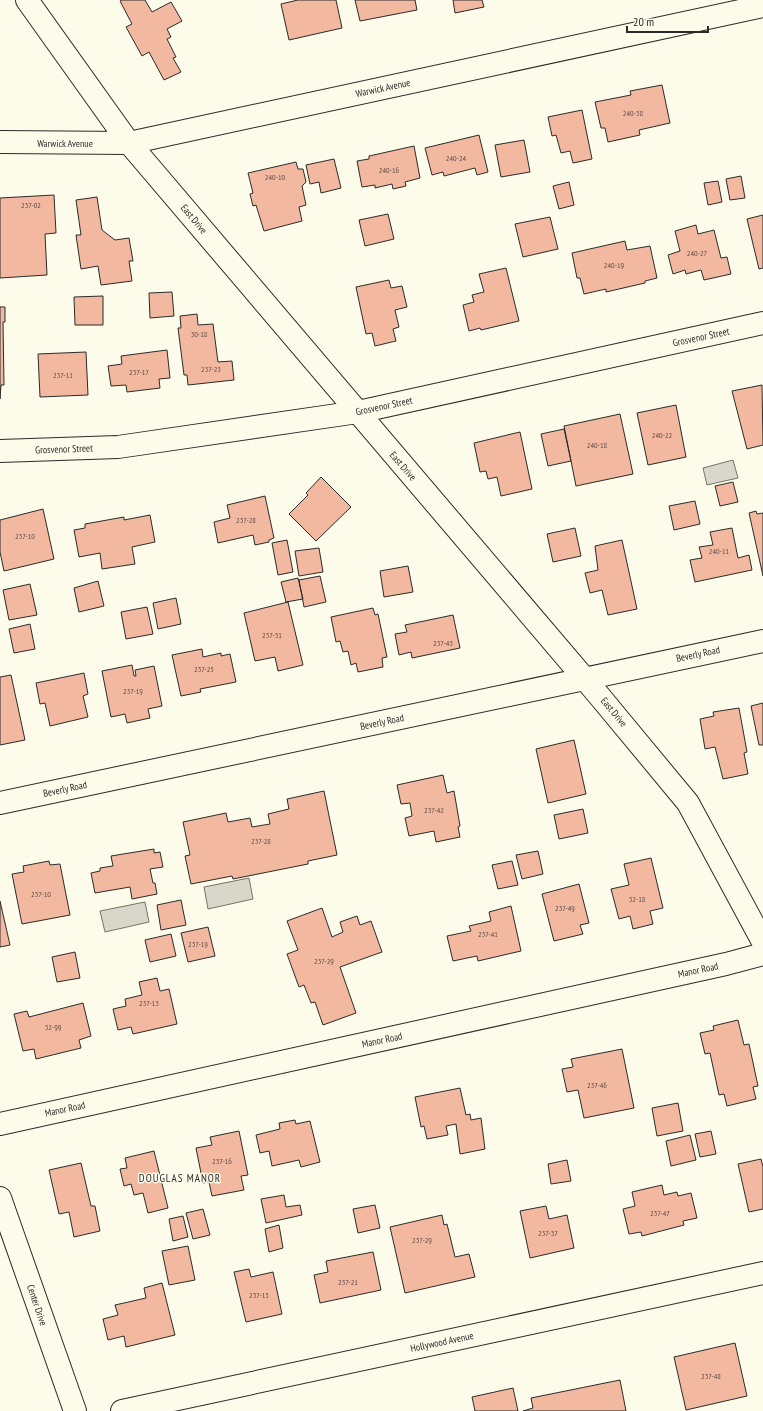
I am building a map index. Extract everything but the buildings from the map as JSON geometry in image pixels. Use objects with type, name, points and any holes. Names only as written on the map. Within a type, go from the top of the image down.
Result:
[{"type":"street","name":"East Drive","points":[[27,0],[129,143],[585,679],[688,803],[763,942]]},
{"type":"street","name":"Warwick Avenue","points":[[0,142],[129,143],[763,6]]},
{"type":"street","name":"Grosvenor Street","points":[[0,451],[118,447],[358,412],[763,323]]},
{"type":"street","name":"Beverly Road","points":[[0,803],[763,641]]},
{"type":"street","name":"Manor Road","points":[[0,1124],[763,954]]},
{"type":"street","name":"Center Drive","points":[[0,1198],[74,1411]]},
{"type":"street","name":"Hollywood Avenue","points":[[122,1411],[763,1272]]},
{"type":"shaded area","points":[[733,460],[738,478],[707,485],[703,468]]},
{"type":"shaded area","points":[[249,878],[253,899],[208,909],[204,887]]},
{"type":"shaded area","points":[[145,902],[149,922],[105,932],[100,911]]},
{"type":"district","name":"DOUGLAS MANOR","points":[[180,1178]]}]
